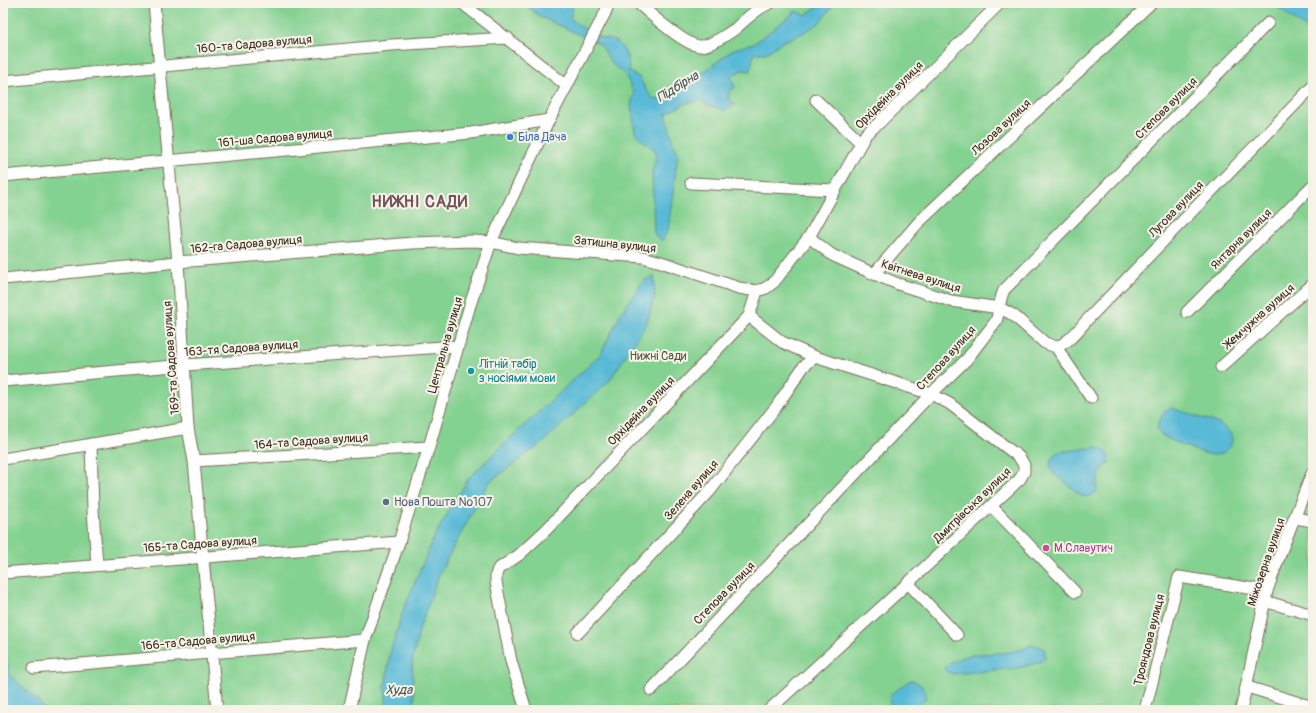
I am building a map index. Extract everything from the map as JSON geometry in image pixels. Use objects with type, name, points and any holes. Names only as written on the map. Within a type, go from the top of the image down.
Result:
[{"type":"street","name":"169-та Садова вулиця","points":[[154,3],[178,262],[188,428],[194,461],[217,710]]},
{"type":"street","points":[[462,3],[567,86]]},
{"type":"street","points":[[638,3],[672,31],[690,43],[698,46],[704,46],[726,35],[770,3]]},
{"type":"street","name":"Орхідейна вулиця","points":[[526,710],[511,661],[496,582],[498,569],[519,554],[546,530],[749,316],[757,291],[766,288],[774,282],[809,237],[866,134],[880,122],[1000,3]]},
{"type":"street","name":"Лозова вулиця","points":[[874,274],[918,223],[1151,3]]},
{"type":"street","name":"Центральна вулиця","points":[[349,710],[365,640],[430,447],[457,346],[491,242],[549,120],[607,8]]},
{"type":"street","name":"Степова вулиця","points":[[651,690],[931,394],[967,358],[996,321],[1004,290],[1268,23]]},
{"type":"street","name":"160-та Садова вулиця","points":[[3,81],[391,45],[508,38]]},
{"type":"street","name":"Лугова вулиця","points":[[1056,347],[1068,341],[1313,86]]},
{"type":"street","points":[[816,100],[861,143]]},
{"type":"street","name":"161-ша Садова вулиця","points":[[3,176],[471,133],[549,120]]},
{"type":"street","points":[[691,183],[834,190]]},
{"type":"street","name":"Янтарна вулиця","points":[[1187,312],[1313,186]]},
{"type":"street","name":"Квітнева вулиця","points":[[809,237],[832,255],[874,274],[951,302],[1000,308],[1013,315],[1045,343],[1056,347],[1091,398]]},
{"type":"street","name":"162-га Садова вулиця","points":[[3,279],[178,262],[413,243],[472,241],[491,242]]},
{"type":"street","name":"Затишна вулиця","points":[[491,242],[518,248],[643,257],[739,288],[757,291]]},
{"type":"street","name":"Жемчужна вулиця","points":[[1222,367],[1313,284]]},
{"type":"street","name":"Дмитрівська вулиця","points":[[749,316],[782,342],[815,357],[931,394],[950,404],[1020,457],[1024,465],[1024,472],[1020,479],[768,710]]},
{"type":"street","name":"163-тя Садова вулиця","points":[[3,381],[185,365],[457,346]]},
{"type":"street","name":"Зелена вулиця","points":[[578,633],[709,492],[776,407],[804,366],[815,357]]},
{"type":"street","points":[[3,459],[188,428]]},
{"type":"street","points":[[91,444],[93,510],[97,565]]},
{"type":"street","name":"164-та Садова вулиця","points":[[194,461],[430,447]]},
{"type":"street","name":"Міжозерна вулиця","points":[[1241,710],[1266,596],[1313,471]]},
{"type":"street","points":[[991,506],[1074,592]]},
{"type":"street","points":[[1295,518],[1313,521]]},
{"type":"street","name":"165-та Садова вулиця","points":[[3,573],[399,542]]},
{"type":"street","name":"Трояндова вулиця","points":[[1145,710],[1179,577],[1266,596]]},
{"type":"street","points":[[908,583],[957,635]]},
{"type":"street","points":[[1266,596],[1313,615]]},
{"type":"street","name":"166-та Садова вулиця","points":[[34,668],[365,640]]},
{"type":"street","points":[[1247,687],[1313,707]]},
{"type":"green space","name":"Нижні Сади","points":[[3,3],[1313,3],[1313,710],[3,710]]},
{"type":"water","points":[[523,3],[568,3],[573,8],[570,18],[573,21],[593,34],[601,38],[613,40],[621,46],[626,54],[629,72],[639,77],[646,90],[654,100],[668,99],[734,49],[755,43],[796,11],[805,15],[823,3],[836,3],[819,23],[803,33],[782,42],[766,53],[754,53],[750,71],[742,70],[731,76],[735,88],[730,90],[728,99],[736,104],[726,110],[712,107],[700,100],[684,104],[666,114],[673,143],[678,153],[668,230],[662,241],[654,234],[652,172],[656,158],[656,151],[642,140],[635,132],[631,105],[634,93],[625,74],[612,64],[598,43],[541,17]]},
{"type":"water","points":[[1273,3],[1313,3],[1313,33],[1291,18]]},
{"type":"water","name":"Худа","points":[[654,276],[655,296],[646,325],[609,381],[541,444],[489,482],[440,572],[420,626],[412,663],[415,710],[387,710],[385,687],[390,654],[402,613],[434,537],[468,479],[600,355],[622,311],[643,281]]},
{"type":"water","points":[[1172,408],[1217,423],[1224,427],[1230,432],[1231,435],[1232,443],[1230,447],[1220,454],[1213,455],[1184,446],[1162,435],[1158,430],[1158,423],[1163,414]]},
{"type":"water","points":[[1097,447],[1106,452],[1109,462],[1099,476],[1095,493],[1088,496],[1082,496],[1054,474],[1050,464],[1052,458],[1058,452]]},
{"type":"water","points":[[1031,645],[1038,646],[1045,650],[1045,659],[1037,663],[1018,668],[953,674],[945,671],[945,668],[955,661],[965,657],[976,654],[1021,650]]},
{"type":"water","points":[[3,654],[6,658],[10,675],[40,703],[44,710],[3,710]]},
{"type":"water","points":[[911,680],[924,689],[926,698],[913,710],[894,710],[891,706],[889,696]]},
{"type":"place","name":"Біла Дача","points":[[510,137]]},
{"type":"place","name":"Літній табір з носіями мови","points":[[471,371]]},
{"type":"place","name":"Нова Пошта №107","points":[[386,502]]},
{"type":"place","name":"М.Славутич","points":[[1046,548]]},
{"type":"district","name":"НИЖНІ САДИ","points":[[420,201]]},
{"type":"water label","name":"Підбірна","points":[[677,86]]}]
